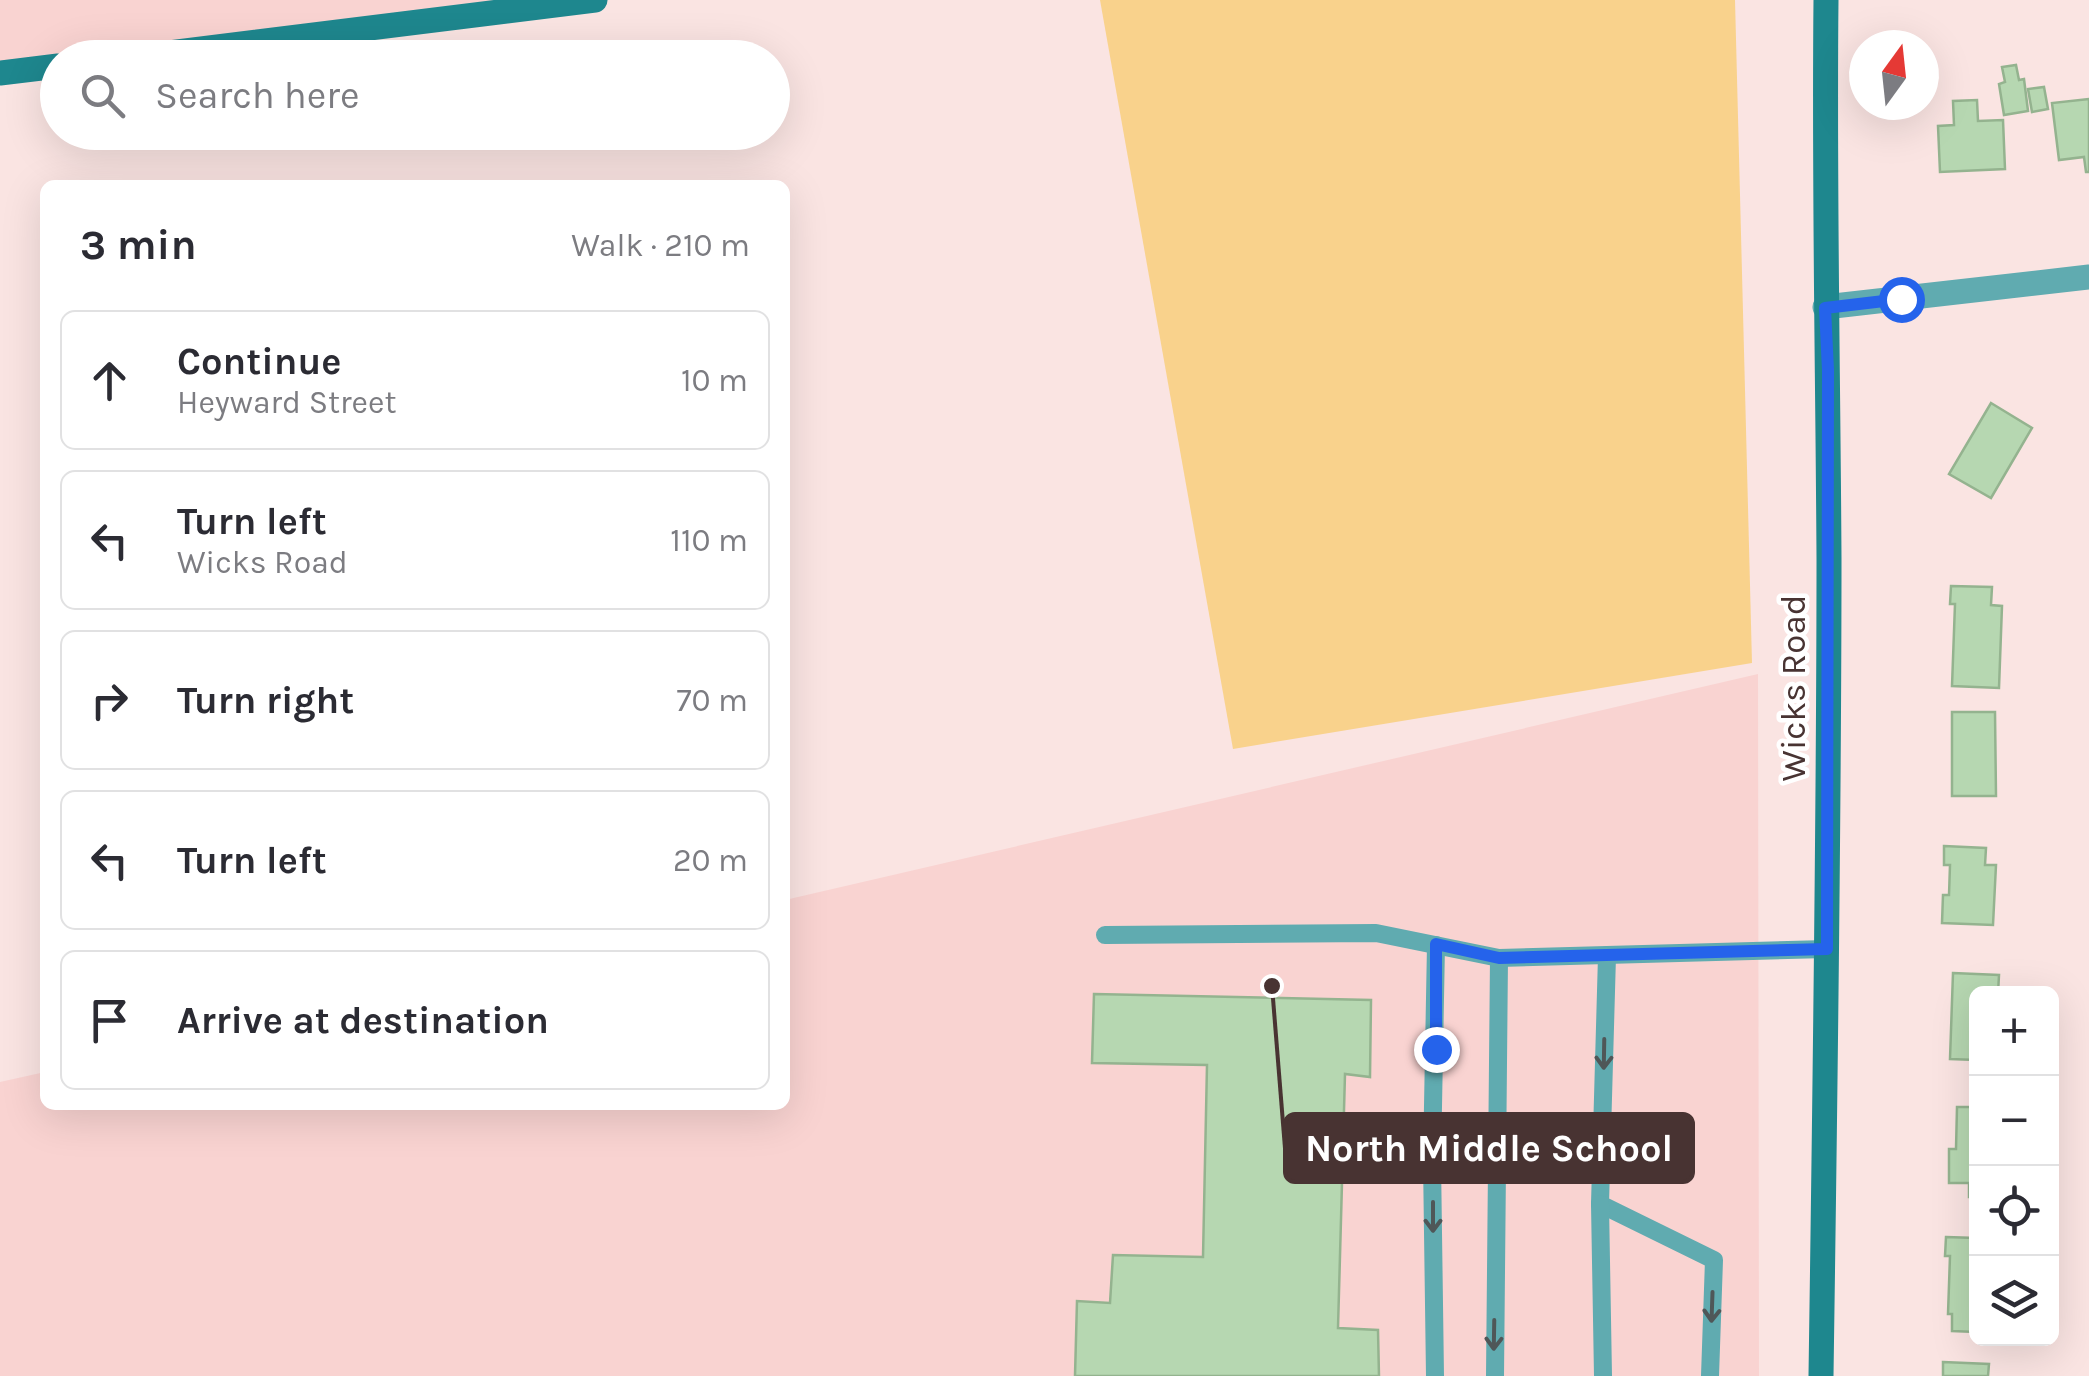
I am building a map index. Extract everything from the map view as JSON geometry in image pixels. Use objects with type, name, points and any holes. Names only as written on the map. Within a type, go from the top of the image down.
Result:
[{"type":"main road","points":[[274,40],[595,0]]},
{"type":"main road","name":"Wicks Road","points":[[1821,1376],[1827,949],[1826,0]]},
{"type":"main road","points":[[0,74],[40,68]]},
{"type":"street","points":[[1825,308],[2089,277]]},
{"type":"lane","points":[[1105,935],[1376,934],[1499,958],[1827,949]]},
{"type":"lane","points":[[1435,1376],[1432,1160],[1436,944]]},
{"type":"lane","points":[[1604,1376],[1600,1204],[1607,956]]},
{"type":"lane","points":[[1495,1376],[1499,958]]},
{"type":"lane","points":[[1600,1204],[1714,1260],[1710,1376]]},
{"type":"shaded area","points":[[0,0],[540,0],[222,40],[40,40],[40,61],[0,69]]},
{"type":"shaded area","points":[[1100,0],[1735,0],[1752,663],[1233,749]]},
{"type":"shaded area","points":[[1758,674],[1759,1376],[0,1376],[0,1082],[40,1073],[40,1110],[790,1110],[790,899]]},
{"type":"building","points":[[2016,65],[2019,80],[2024,79],[2028,111],[2004,115],[1999,84],[2005,82],[2002,67]]},
{"type":"building","points":[[2044,87],[2048,109],[2032,112],[2028,89]]},
{"type":"building","points":[[2089,99],[2086,172],[2084,157],[2059,160],[2052,103]]},
{"type":"building","points":[[1977,100],[1978,121],[2003,120],[2005,169],[1940,172],[1938,126],[1954,125],[1953,101]]},
{"type":"building","points":[[1991,403],[2032,428],[1991,498],[1949,474]]},
{"type":"building","points":[[1951,586],[1992,587],[1991,605],[2002,606],[1999,688],[1952,686],[1955,604],[1950,604]]},
{"type":"building","points":[[1952,712],[1995,712],[1996,796],[1952,796]]},
{"type":"building","points":[[1944,846],[1986,848],[1985,865],[1996,865],[1993,925],[1942,923],[1943,895],[1949,895],[1950,865],[1944,865]]},
{"type":"building","points":[[1953,973],[1999,975],[1998,986],[1969,986],[1969,1060],[1950,1059]]},
{"type":"building","points":[[1094,994],[1371,1000],[1370,1077],[1345,1074],[1338,1328],[1378,1330],[1379,1376],[1075,1376],[1077,1301],[1110,1303],[1113,1255],[1203,1257],[1207,1065],[1092,1063]]},
{"type":"building","points":[[1957,1107],[1969,1107],[1969,1183],[1949,1183],[1949,1149],[1956,1149]]},
{"type":"building","points":[[1946,1237],[1969,1238],[1969,1332],[1952,1331],[1952,1314],[1948,1314],[1950,1256],[1945,1256]]},
{"type":"building","points":[[1943,1362],[1989,1364],[1988,1376],[1943,1376]]},
{"type":"place","name":"North Middle School","points":[[1272,986]]},
{"type":"route","points":[[1436,1049],[1436,944],[1499,958],[1827,949],[1825,308],[1901,299]]}]
